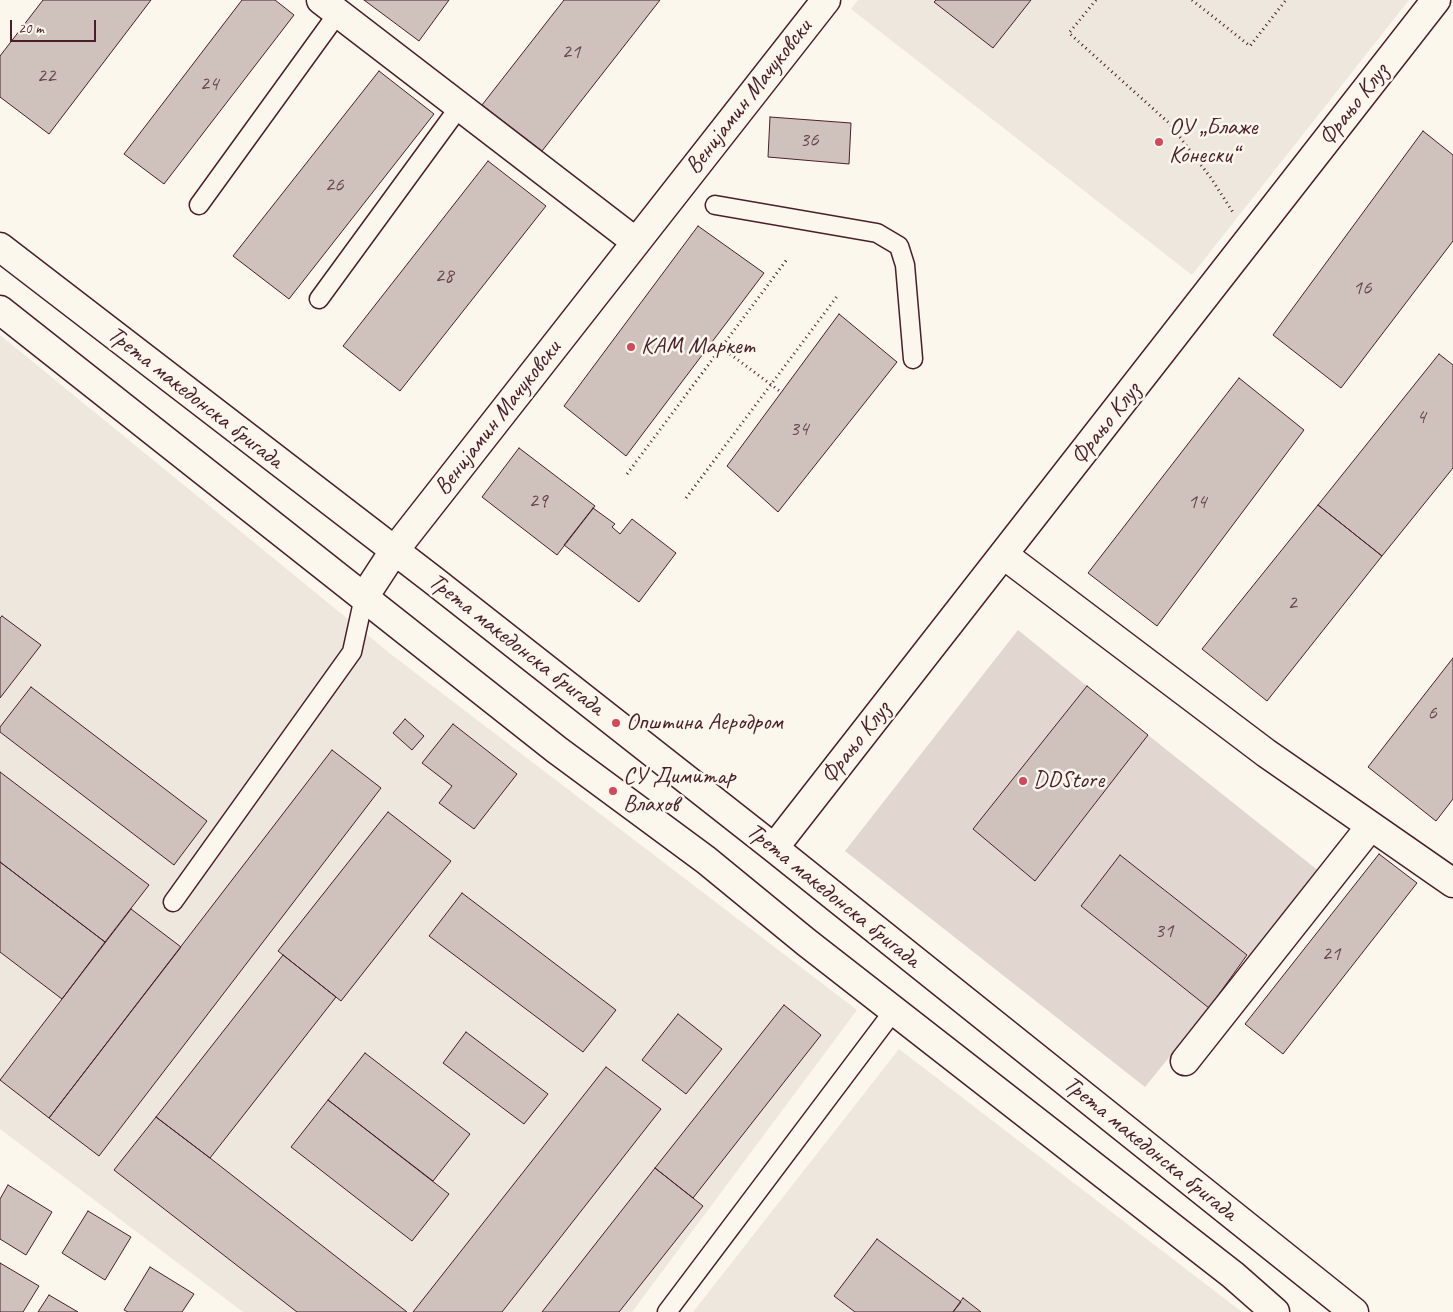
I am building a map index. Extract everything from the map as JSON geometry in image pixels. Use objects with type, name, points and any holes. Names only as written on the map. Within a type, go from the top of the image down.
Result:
[{"type":"street","name":"Венијамин Мачуковски","points":[[364,597],[394,550],[826,0]]},
{"type":"street","name":"Фрањо Клуз","points":[[774,848],[1436,0]]},
{"type":"street","points":[[329,6],[636,242]]},
{"type":"street","name":"Трета македонска бригада","points":[[0,247],[394,550],[774,848],[1354,1312]]},
{"type":"street","name":"Трета македонска бригада","points":[[0,310],[557,750],[706,860],[806,942],[895,1009],[1233,1275],[1275,1312]]},
{"type":"street","points":[[1004,555],[1266,753],[1453,883]]},
{"type":"street","points":[[1185,1061],[1370,827]]},
{"type":"street","points":[[1233,1275],[1257,1312]]},
{"type":"lane","points":[[199,205],[329,6]]},
{"type":"lane","points":[[319,299],[460,106]]},
{"type":"lane","points":[[715,205],[877,233],[898,246],[905,265],[914,359]]},
{"type":"lane","points":[[173,902],[352,652],[364,597]]},
{"type":"lane","points":[[667,1312],[895,1009]]},
{"type":"path","points":[[1096,0],[1069,33],[1169,123],[1211,178],[1250,238]]},
{"type":"path","points":[[1192,0],[1250,46],[1286,0]]},
{"type":"path","points":[[627,474],[788,258]]},
{"type":"path","points":[[686,498],[838,295]]},
{"type":"path","points":[[722,348],[781,392]]},
{"type":"shaded area","name":"ОУ „Блаже Конески“","points":[[858,0],[1409,0],[1192,275],[851,9]]},
{"type":"shaded area","points":[[0,335],[392,655],[857,1010],[632,1312],[243,1312],[0,1129]]},
{"type":"shaded area","points":[[1018,630],[1087,686],[973,829],[1035,881],[1148,735],[1320,872],[1255,957],[1247,955],[1120,855],[1081,906],[1209,1008],[1145,1087],[845,851]]},
{"type":"shaded area","points":[[899,1049],[1242,1312],[693,1312]]},
{"type":"building","points":[[43,0],[151,0],[49,134],[0,97],[0,56]]},
{"type":"building","points":[[242,0],[275,0],[294,15],[164,184],[124,154]]},
{"type":"building","points":[[364,0],[449,0],[419,41]]},
{"type":"building","points":[[564,0],[660,0],[542,151],[482,105]]},
{"type":"building","points":[[936,0],[1031,0],[993,48],[934,2]]},
{"type":"building","points":[[379,71],[434,114],[289,299],[233,256]]},
{"type":"building","points":[[770,117],[851,123],[849,164],[768,157]]},
{"type":"building","points":[[1423,131],[1453,155],[1453,241],[1341,388],[1273,335]]},
{"type":"building","points":[[488,161],[546,206],[400,391],[343,346]]},
{"type":"building","points":[[698,226],[764,273],[626,456],[564,406]]},
{"type":"building","points":[[839,314],[897,362],[778,512],[727,466]]},
{"type":"building","points":[[1439,354],[1453,365],[1453,468],[1382,556],[1318,505]]},
{"type":"building","points":[[1239,378],[1304,430],[1157,626],[1088,573]]},
{"type":"building","points":[[519,448],[595,506],[557,555],[482,497]]},
{"type":"building","points":[[1318,505],[1382,556],[1267,701],[1202,649]]},
{"type":"building","points":[[593,508],[615,524],[612,527],[620,534],[632,519],[676,553],[639,602],[564,545]]},
{"type":"building","points":[[2,616],[41,645],[0,698],[0,618]]},
{"type":"building","points":[[1453,658],[1453,799],[1436,821],[1368,767]]},
{"type":"building","points":[[1087,686],[1148,735],[1035,881],[973,829]]},
{"type":"building","points":[[31,687],[207,821],[174,865],[0,732],[0,727]]},
{"type":"building","points":[[405,719],[424,736],[412,750],[393,733]]},
{"type":"building","points":[[453,724],[517,774],[474,829],[439,803],[452,786],[422,763]]},
{"type":"building","points":[[332,750],[381,788],[99,1156],[49,1118]]},
{"type":"building","points":[[0,772],[149,885],[105,942],[0,862]]},
{"type":"building","points":[[388,812],[451,861],[341,1001],[278,951]]},
{"type":"building","points":[[1379,854],[1417,883],[1283,1054],[1245,1024]]},
{"type":"building","points":[[1120,855],[1247,955],[1209,1008],[1081,906]]},
{"type":"building","points":[[0,862],[105,942],[62,999],[0,952]]},
{"type":"building","points":[[462,893],[616,1010],[583,1052],[429,936]]},
{"type":"building","points":[[131,909],[181,947],[49,1118],[0,1080]]},
{"type":"building","points":[[283,955],[336,997],[210,1158],[156,1117]]},
{"type":"building","points":[[784,1005],[821,1035],[693,1198],[655,1168]]},
{"type":"building","points":[[678,1014],[722,1049],[686,1094],[642,1060]]},
{"type":"building","points":[[466,1032],[548,1094],[524,1124],[443,1063]]},
{"type":"building","points":[[365,1053],[470,1134],[433,1181],[328,1100]]},
{"type":"building","points":[[606,1067],[661,1109],[502,1312],[413,1312]]},
{"type":"building","points":[[328,1100],[449,1194],[412,1241],[291,1147]]},
{"type":"building","points":[[156,1117],[407,1312],[297,1312],[114,1170]]},
{"type":"building","points":[[655,1168],[703,1206],[619,1312],[542,1312]]},
{"type":"building","points":[[8,1185],[52,1212],[26,1255],[0,1239],[0,1199]]},
{"type":"building","points":[[88,1211],[131,1237],[105,1280],[62,1253]]},
{"type":"building","points":[[877,1239],[961,1302],[953,1312],[855,1312],[834,1296]]},
{"type":"building","points":[[0,1263],[39,1286],[23,1312],[0,1312]]},
{"type":"building","points":[[150,1267],[194,1294],[182,1312],[128,1312],[124,1310]]},
{"type":"building","points":[[49,1295],[78,1312],[38,1312]]},
{"type":"building","points":[[963,1298],[981,1312],[953,1312]]},
{"type":"place","name":"ОУ „Блаже Конески“","points":[[1159,142]]},
{"type":"place","name":"КАМ Маркет","points":[[631,347]]},
{"type":"place","name":"Општина Аеродром","points":[[616,723]]},
{"type":"place","name":"DDStore","points":[[1023,781]]},
{"type":"place","name":"СУ Димитар Влахов","points":[[613,791]]}]
